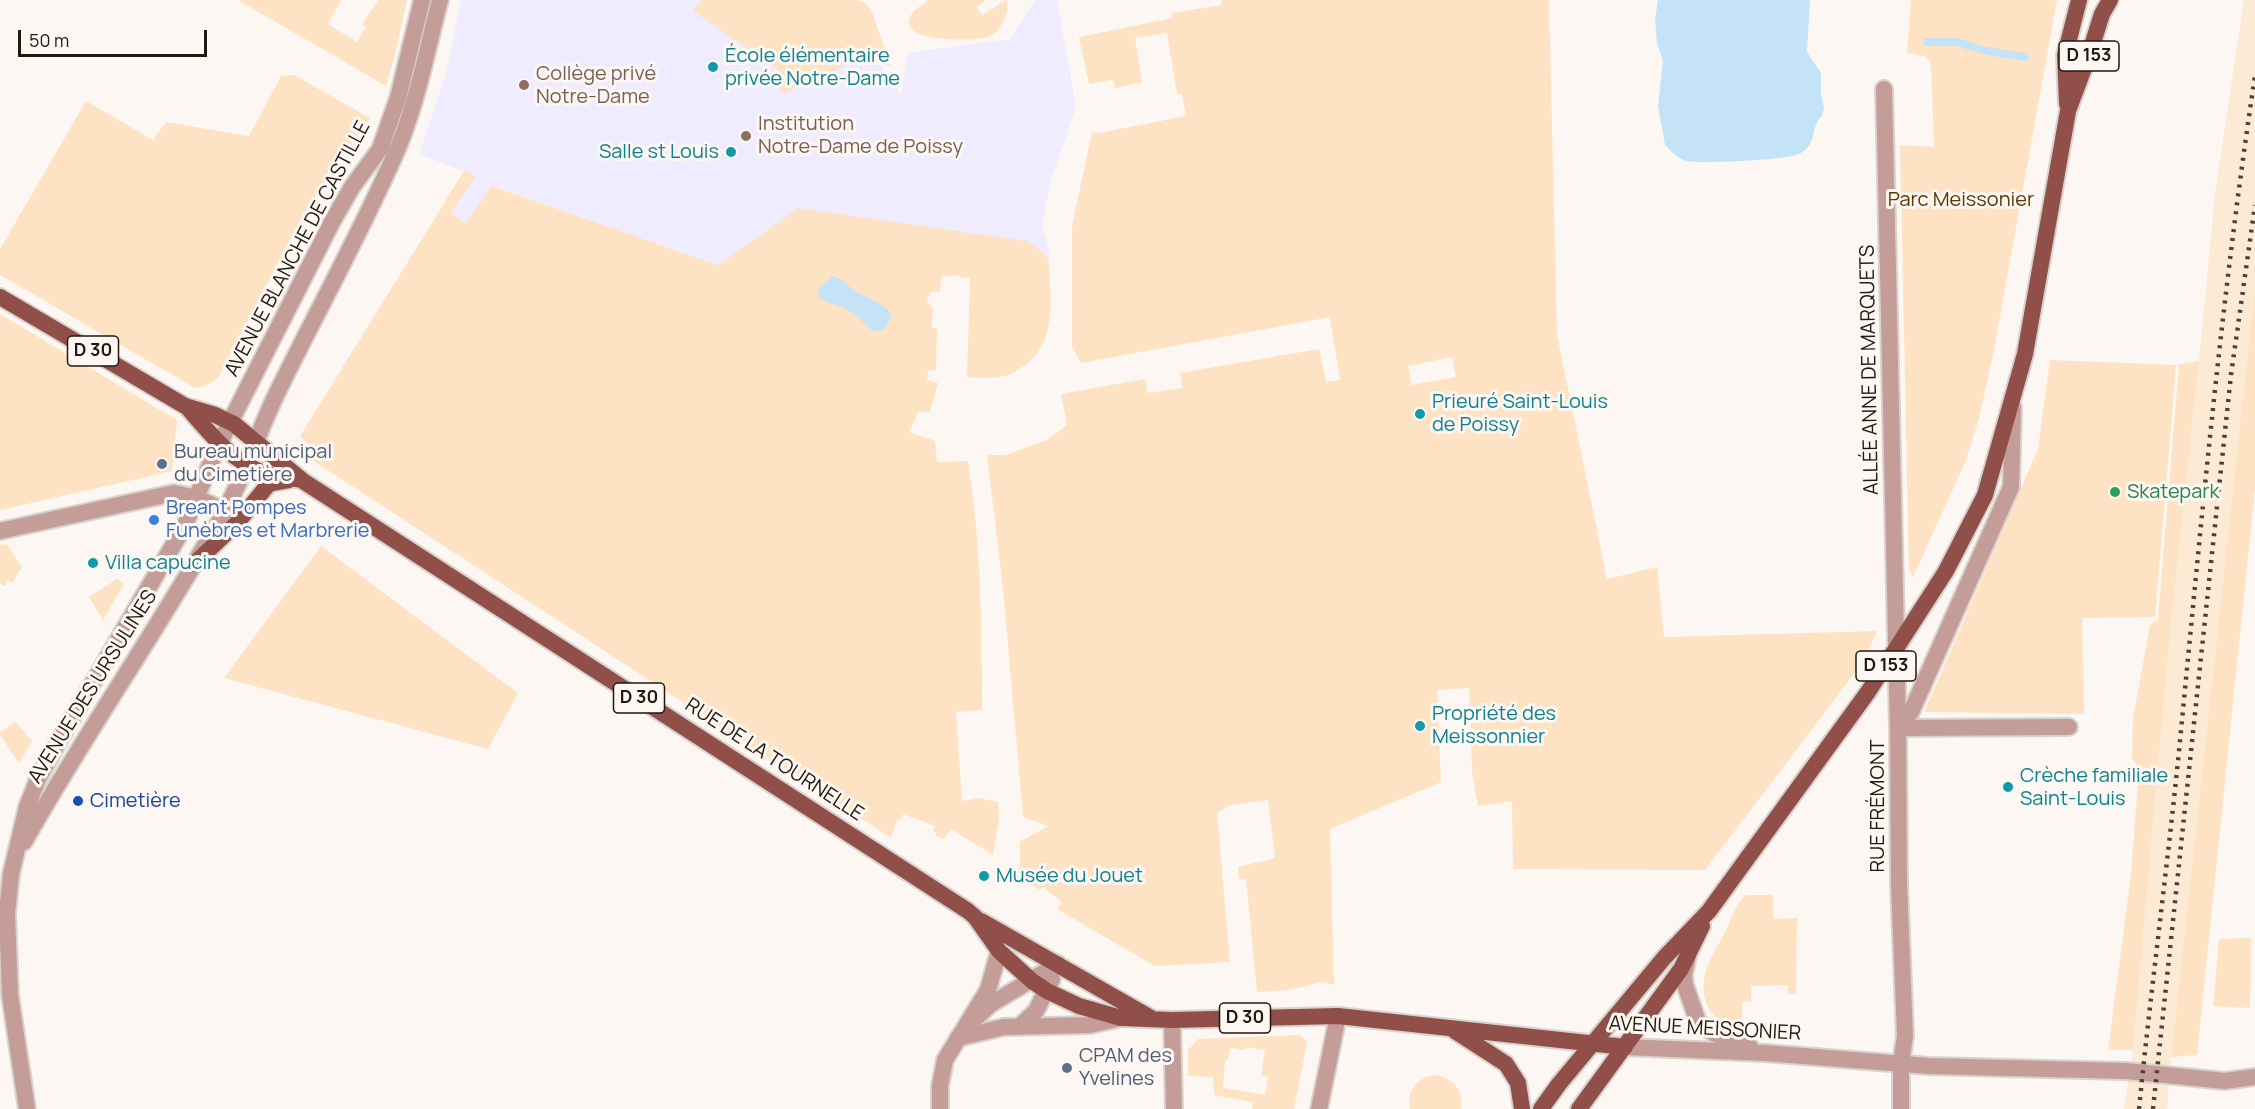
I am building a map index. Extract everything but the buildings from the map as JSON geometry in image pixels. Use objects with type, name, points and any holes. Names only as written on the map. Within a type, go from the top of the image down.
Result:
[{"type":"main road","name":"D 153","points":[[2068,111],[2065,55],[2079,0]]},
{"type":"main road","name":"D 153","points":[[1542,1109],[1559,1084],[1664,958],[1710,911],[1897,649],[1946,571],[1985,495],[2025,354],[2068,111],[2110,0]]},
{"type":"main road","name":"RUE DE LA TOURNELLE","points":[[0,297],[185,406],[230,422],[255,440],[300,480],[975,917],[999,951]]},
{"type":"main road","name":"RUE DE LA TOURNELLE","points":[[185,406],[219,444],[246,465],[263,472],[300,480]]},
{"type":"main road","points":[[194,564],[237,523],[267,486],[278,481],[300,480]]},
{"type":"main road","points":[[1579,1109],[1681,969],[1710,911]]},
{"type":"main road","name":"AVENUE MEISSONIER","points":[[975,917],[1153,1019]]},
{"type":"main road","name":"AVENUE MEISSONIER","points":[[999,951],[1032,981],[1047,991],[1079,1006],[1121,1018],[1172,1020],[1338,1016],[1625,1047]]},
{"type":"main road","name":"D 30","points":[[1452,1029],[1506,1064],[1518,1083],[1522,1109]]},
{"type":"street","name":"AVENUE BLANCHE DE CASTILLE","points":[[219,444],[332,222],[352,187],[380,149],[398,98],[422,0]]},
{"type":"street","name":"AVENUE BLANCHE DE CASTILLE","points":[[255,440],[275,395],[394,158],[413,103],[441,0]]},
{"type":"street","name":"ALLÉE ANNE DE MARQUETS","points":[[1884,89],[1898,728]]},
{"type":"street","name":"RUE FRÉMONT","points":[[1901,1109],[1901,1064],[1905,1036],[1899,883],[1898,728],[1911,712],[2011,487],[2014,394]]},
{"type":"street","name":"AVENUE DES URSULINES","points":[[15,859],[64,773],[225,511],[236,491],[255,440]]},
{"type":"street","name":"AVENUE DES URSULINES","points":[[27,1109],[10,995],[7,913],[15,859],[27,807],[38,779],[181,532],[219,444]]},
{"type":"street","points":[[0,531],[174,493],[197,498],[225,511]]},
{"type":"street","points":[[1898,728],[2069,727]]},
{"type":"street","points":[[940,1109],[940,1086],[945,1060],[988,990],[999,951]]},
{"type":"street","points":[[1689,954],[1684,975],[1685,985],[1698,1023],[1715,1034],[1765,1053]]},
{"type":"street","points":[[958,1038],[991,1004],[1058,964]]},
{"type":"street","points":[[1020,1027],[1036,1011],[1058,964]]},
{"type":"street","points":[[1319,1109],[1338,1016]]},
{"type":"street","points":[[958,1038],[1004,1027],[1090,1025],[1121,1018]]},
{"type":"street","points":[[1172,1020],[1174,1109]]},
{"type":"street","name":"AVENUE MEISSONIER","points":[[1625,1047],[1765,1053],[1929,1066],[2126,1071],[2224,1081],[2255,1077]]},
{"type":"shaded area","name":"Institution Notre-Dame de Poissy","points":[[461,0],[837,0],[901,95],[907,53],[1010,39],[1035,0],[1057,0],[1076,107],[1050,183],[1042,227],[1049,248],[1049,261],[1046,254],[798,208],[718,265],[493,186],[466,223],[451,212],[476,176],[419,154],[447,70]]},
{"type":"shaded area","points":[[2244,0],[2255,0],[2255,286],[2167,1109],[2124,1109],[2133,1050],[2171,622],[2215,193]]},
{"type":"green space","points":[[238,0],[341,0],[328,24],[357,42],[366,26],[362,24],[378,0],[407,0],[386,86]]},
{"type":"green space","points":[[702,0],[856,0],[864,2],[871,9],[891,67],[869,55],[785,93],[773,85],[781,72],[693,11]]},
{"type":"green space","points":[[929,0],[986,0],[977,7],[982,15],[1006,0],[1008,8],[1001,25],[991,36],[956,40],[940,39],[915,31],[909,24],[912,13]]},
{"type":"green space","points":[[1221,0],[1549,0],[1557,335],[1607,579],[1657,567],[1664,637],[1877,631],[1863,662],[1705,870],[1513,869],[1512,801],[1478,806],[1472,772],[1471,735],[1475,735],[1474,728],[1471,728],[1469,688],[1437,690],[1441,782],[1330,829],[1334,985],[1322,982],[1288,990],[1257,992],[1246,879],[1239,879],[1238,867],[1275,858],[1268,800],[1231,805],[1217,813],[1230,962],[1155,966],[1057,909],[1062,902],[1043,887],[1040,890],[1015,874],[1020,866],[1020,842],[1048,826],[1023,817],[1003,588],[987,455],[1006,455],[1047,440],[1067,425],[1061,394],[1145,379],[1148,393],[1182,388],[1180,373],[1319,349],[1326,382],[1340,380],[1330,317],[1081,363],[1072,346],[1072,226],[1092,132],[1099,133],[1186,116],[1182,94],[1177,94],[1167,33],[1135,38],[1142,82],[1115,88],[1113,80],[1089,84],[1079,37],[1172,18],[1172,13],[1221,5]],"holes":[[[1452,357],[1456,377],[1412,385],[1408,366]]]},
{"type":"green space","name":"Parc Meissonier","points":[[1911,0],[2057,0],[1993,355],[1979,418],[1966,460],[1913,577],[1909,570],[1900,145],[1934,147],[1931,63],[1925,56],[1907,53]]},
{"type":"green space","points":[[294,75],[370,118],[303,215],[218,378],[205,386],[195,388],[0,275],[0,249],[86,101],[153,140],[166,122],[249,136],[281,76]]},
{"type":"green space","points":[[464,171],[476,176],[451,212],[465,223],[492,186],[718,265],[798,208],[1026,241],[1045,254],[1049,261],[1051,304],[1043,344],[1036,355],[1025,365],[1004,376],[967,377],[970,278],[960,277],[960,275],[941,277],[940,292],[931,292],[927,303],[930,304],[930,308],[933,308],[932,328],[937,328],[936,371],[928,370],[927,380],[938,383],[930,412],[918,412],[909,432],[935,441],[937,462],[968,461],[978,554],[982,710],[956,712],[962,801],[979,798],[998,802],[999,821],[993,855],[951,829],[944,839],[936,836],[933,832],[935,826],[903,814],[900,820],[897,820],[891,838],[300,452],[307,443],[300,436]]},
{"type":"green space","points":[[2255,286],[2255,488],[2197,1055],[2171,1057]]},
{"type":"green space","points":[[0,314],[177,420],[172,471],[0,510]]},
{"type":"green space","points":[[2050,360],[2176,365],[2155,617],[2082,618],[2084,714],[1924,712],[2038,449]]},
{"type":"green space","points":[[2199,361],[2171,622],[2133,1050],[2108,1050],[2131,874],[2139,768],[2132,758],[2133,718],[2150,625],[2158,619],[2179,364]]},
{"type":"green space","points":[[7,544],[22,568],[13,583],[7,580],[5,586],[0,584],[0,545]]},
{"type":"green space","points":[[321,546],[518,693],[488,749],[224,678]]},
{"type":"green space","points":[[117,579],[124,584],[103,620],[89,597]]},
{"type":"green space","points":[[16,722],[32,741],[19,763],[0,735],[0,732]]},
{"type":"green space","points":[[1745,895],[1773,895],[1773,919],[1797,918],[1796,994],[1788,994],[1788,985],[1751,986],[1751,1001],[1742,1002],[1742,1029],[1732,1027],[1717,1018],[1707,1004],[1703,985],[1711,958]]},
{"type":"green space","points":[[2251,938],[2250,1008],[2213,1006],[2219,939]]},
{"type":"green space","points":[[1300,1035],[1307,1042],[1294,1109],[1252,1109],[1253,1102],[1214,1095],[1213,1077],[1188,1076],[1188,1050],[1198,1039]],"holes":[[[1245,1047],[1265,1050],[1261,1076],[1268,1077],[1265,1095],[1223,1088],[1225,1059],[1228,1059],[1230,1048],[1244,1050]]]},
{"type":"green space","points":[[1434,1075],[1447,1078],[1456,1086],[1461,1096],[1461,1109],[1410,1109],[1409,1102],[1414,1086]]},
{"type":"water","points":[[1658,0],[1810,0],[1807,52],[1821,73],[1821,95],[1824,107],[1809,146],[1799,154],[1791,156],[1709,162],[1681,159],[1667,147],[1658,106],[1663,61],[1657,43],[1655,19]]},
{"type":"water","points":[[832,276],[845,282],[855,291],[878,303],[892,314],[884,330],[874,332],[851,312],[819,298],[818,289]]},
{"type":"waterway","points":[[1927,42],[1956,42],[1987,51],[2025,57]]},
{"type":"railway","points":[[2139,1109],[2222,329],[2255,76]]},
{"type":"railway","points":[[2153,1109],[2231,375],[2255,205]]},
{"type":"place","name":"École élémentaire privée Notre-Dame","points":[[713,67]]},
{"type":"place","name":"Collège privé Notre-Dame","points":[[524,85]]},
{"type":"place","name":"Institution Notre-Dame de Poissy","points":[[746,136]]},
{"type":"place","name":"Salle st Louis","points":[[731,152]]},
{"type":"place","name":"Prieuré Saint-Louis de Poissy","points":[[1420,414]]},
{"type":"place","name":"Bureau municipal du Cimetière","points":[[162,464]]},
{"type":"place","name":"Skatepark","points":[[2115,492]]},
{"type":"place","name":"Breant Pompes Funèbres et Marbrerie","points":[[154,520]]},
{"type":"place","name":"Villa capucine","points":[[93,563]]},
{"type":"place","name":"Propriété des Meissonnier","points":[[1420,726]]},
{"type":"place","name":"Crèche familiale Saint-Louis","points":[[2008,787]]},
{"type":"place","name":"Cimetière","points":[[78,801]]},
{"type":"place","name":"Musée du Jouet","points":[[984,876]]},
{"type":"place","name":"CPAM des Yvelines","points":[[1067,1068]]}]
